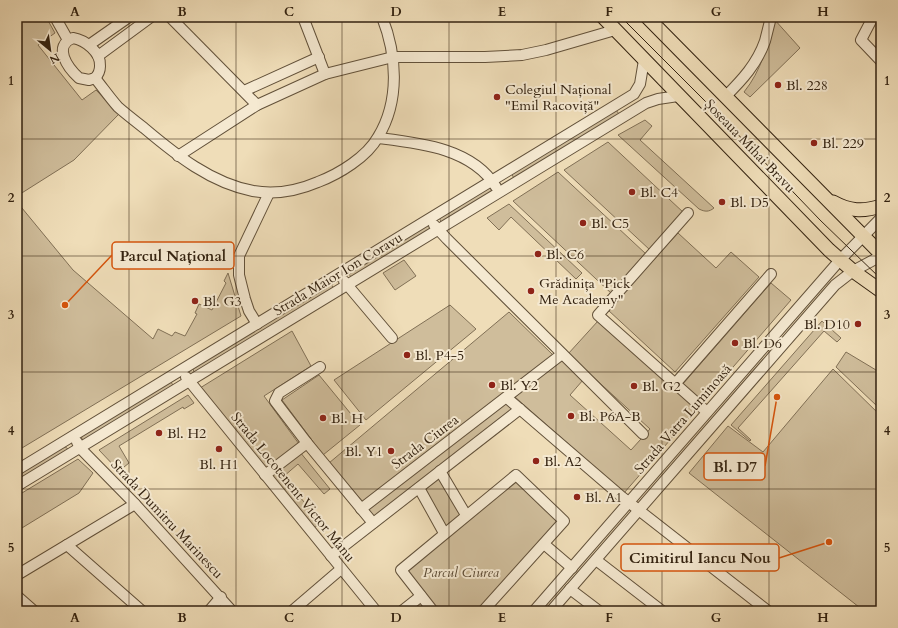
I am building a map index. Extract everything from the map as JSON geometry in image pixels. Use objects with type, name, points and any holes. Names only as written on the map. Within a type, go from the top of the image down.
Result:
[{"type":"main road","name":"Șoseaua Mihai Bravu","points":[[603,17],[678,96],[840,260],[881,291]]},
{"type":"main road","name":"Șoseaua Mihai Bravu","points":[[648,17],[881,255]]},
{"type":"main road","points":[[825,198],[840,206],[856,210],[864,211],[881,206]]},
{"type":"street","points":[[55,17],[68,40]]},
{"type":"street","points":[[89,45],[129,17]]},
{"type":"street","points":[[98,56],[151,17]]},
{"type":"street","points":[[170,17],[258,105]]},
{"type":"street","points":[[303,17],[325,74]]},
{"type":"street","points":[[95,78],[118,107],[178,156],[202,171],[236,186],[269,193],[301,188],[326,179],[344,169],[359,158],[378,138],[387,119],[392,100],[394,74],[393,57],[382,17]]},
{"type":"street","points":[[725,97],[748,73],[754,64],[765,41],[771,17]]},
{"type":"street","points":[[873,18],[861,40],[881,61]]},
{"type":"street","points":[[178,156],[258,105],[325,74],[393,57],[485,58],[515,55],[546,50],[615,30]]},
{"type":"street","points":[[73,38],[79,39],[89,45],[98,56],[100,66],[99,73],[95,78],[89,80],[78,78],[64,60],[62,50],[64,44],[73,38]]},
{"type":"street","points":[[244,91],[319,57]]},
{"type":"street","name":"Strada Maior Ion Coravu","points":[[17,470],[634,94],[640,84],[644,60]]},
{"type":"street","name":"Strada Maior Ion Coravu","points":[[17,486],[646,103],[658,99],[678,96]]},
{"type":"street","points":[[378,138],[425,145],[458,156],[481,170],[500,192]]},
{"type":"street","points":[[257,324],[249,311],[245,299],[239,275],[238,263],[241,250],[269,193]]},
{"type":"street","points":[[688,213],[598,315],[707,412]]},
{"type":"street","name":"Strada Vatra Luminoasă","points":[[534,611],[840,260],[881,218]]},
{"type":"street","points":[[430,219],[438,230],[643,434]]},
{"type":"street","name":"Strada Vatra Luminoasă","points":[[551,611],[835,285],[853,271],[881,255]]},
{"type":"street","points":[[340,274],[347,285],[392,338]]},
{"type":"street","points":[[675,384],[770,274]]},
{"type":"street","name":"Strada Ciurea","points":[[361,509],[507,398],[562,354]]},
{"type":"street","points":[[320,367],[279,393],[276,401],[306,443],[373,523]]},
{"type":"street","name":"Strada Locotenent Victor Manu","points":[[182,370],[189,382],[376,611]]},
{"type":"street","points":[[507,398],[629,502],[768,611]]},
{"type":"street","points":[[331,556],[520,409]]},
{"type":"street","name":"Strada Dumitru Marinescu","points":[[73,436],[80,448],[135,504],[232,611]]},
{"type":"street","points":[[265,475],[306,443]]},
{"type":"street","points":[[440,471],[466,515]]},
{"type":"street","points":[[433,611],[401,570],[516,475],[564,521],[483,611]]},
{"type":"street","points":[[418,488],[444,533]]},
{"type":"street","points":[[17,575],[135,504]]},
{"type":"street","points":[[544,544],[572,568]]},
{"type":"street","points":[[67,545],[142,611]]},
{"type":"street","points":[[596,560],[662,611]]},
{"type":"street","points":[[296,609],[341,569]]},
{"type":"street","points":[[570,589],[599,611]]},
{"type":"street","points":[[17,596],[34,611]]},
{"type":"street","points":[[402,611],[421,596]]},
{"type":"street","points":[[209,611],[221,598]]},
{"type":"green space","points":[[17,17],[46,17],[55,33],[38,45],[82,100],[96,90],[119,114],[74,160],[17,196]]},
{"type":"green space","points":[[774,19],[800,48],[750,97],[744,92],[759,67]]},
{"type":"green space","points":[[616,110],[619,117],[515,180],[511,173]]},
{"type":"green space","points":[[645,120],[652,126],[640,140],[714,208],[707,211],[699,209],[618,135]]},
{"type":"green space","points":[[608,142],[684,213],[650,250],[564,170]]},
{"type":"green space","points":[[558,172],[646,254],[612,294],[513,201]]},
{"type":"green space","points":[[490,187],[493,192],[441,222],[439,217]]},
{"type":"green space","points":[[17,202],[73,270],[153,339],[158,329],[172,336],[175,332],[185,336],[197,314],[195,313],[199,304],[212,310],[226,283],[224,281],[228,273],[241,316],[17,451]]},
{"type":"green space","points":[[509,204],[582,273],[576,279],[511,217],[499,230],[487,218]]},
{"type":"green space","points":[[426,225],[429,225],[431,229],[351,277],[349,274],[349,271]]},
{"type":"green space","points":[[678,233],[716,268],[731,252],[759,277],[675,372],[608,310]]},
{"type":"green space","points":[[404,260],[416,276],[395,290],[383,273]]},
{"type":"green space","points":[[771,283],[791,300],[702,403],[682,385]]},
{"type":"green space","points":[[331,284],[334,289],[195,374],[192,367]]},
{"type":"green space","points":[[450,305],[476,329],[366,420],[334,380]]},
{"type":"green space","points":[[509,312],[553,355],[363,502],[329,463]]},
{"type":"green space","points":[[598,321],[697,409],[624,493],[515,397],[561,360],[583,380],[570,395],[631,450],[650,429],[568,354]]},
{"type":"green space","points":[[822,321],[841,338],[837,342],[824,331],[738,428],[751,440],[750,441],[731,425]]},
{"type":"green space","points":[[292,331],[311,366],[264,396],[299,444],[267,469],[200,388]]},
{"type":"green space","points":[[846,352],[881,373],[881,404],[878,407],[836,367]]},
{"type":"green space","points":[[833,369],[881,416],[881,611],[864,611],[689,473],[728,426],[763,452]]},
{"type":"green space","points":[[319,375],[360,425],[323,455],[282,400]]},
{"type":"green space","points":[[170,381],[173,385],[84,441],[82,439],[81,434]]},
{"type":"green space","points":[[188,395],[194,403],[184,409],[183,407],[119,446],[129,463],[119,471],[99,450]]},
{"type":"green space","points":[[507,402],[516,410],[373,519],[365,509]]},
{"type":"green space","points":[[64,446],[68,449],[17,483],[17,474]]},
{"type":"green space","points":[[300,452],[330,489],[324,494],[298,464],[283,477],[321,522],[313,529],[271,476]]},
{"type":"green space","points":[[78,459],[93,473],[79,493],[17,531],[17,496]]},
{"type":"green space","name":"Parcul Ciurea","points":[[440,474],[466,518],[516,477],[560,520],[479,611],[436,611],[404,571],[446,534],[421,488]]},
{"type":"tram line","points":[[621,17],[726,122],[820,220],[881,279]]},
{"type":"place","name":"Bl. 228","points":[[778,85]]},
{"type":"place","name":"Colegiul Național \"Emil Racoviță\"","points":[[497,97]]},
{"type":"place","name":"Bl. 229","points":[[814,143]]},
{"type":"place","name":"Bl. C4","points":[[632,192]]},
{"type":"place","name":"Bl. D5","points":[[722,202]]},
{"type":"place","name":"Bl. C5","points":[[583,223]]},
{"type":"place","name":"Bl. C6","points":[[538,254]]},
{"type":"place","name":"Grădinița \"Pick Me Academy\"","points":[[531,291]]},
{"type":"place","name":"Bl. G3","points":[[195,301]]},
{"type":"place","name":"Parcul Național","points":[[65,305]]},
{"type":"place","name":"Bl. D10","points":[[858,324]]},
{"type":"place","name":"Bl. D6","points":[[735,343]]},
{"type":"place","name":"Bl. P4-5","points":[[407,355]]},
{"type":"place","name":"Bl. Y2","points":[[492,385]]},
{"type":"place","name":"Bl. G2","points":[[634,386]]},
{"type":"place","name":"Bl. D7","points":[[777,397]]},
{"type":"place","name":"Bl. P6A-B","points":[[571,416]]},
{"type":"place","name":"Bl. H","points":[[323,418]]},
{"type":"place","name":"Bl. H2","points":[[159,433]]},
{"type":"place","name":"Bl. H1","points":[[219,449]]},
{"type":"place","name":"Bl. Y1","points":[[391,451]]},
{"type":"place","name":"Bl. A2","points":[[536,461]]},
{"type":"place","name":"Bl. A1","points":[[577,497]]},
{"type":"place","name":"Cimitirul Iancu Nou","points":[[829,542]]}]
